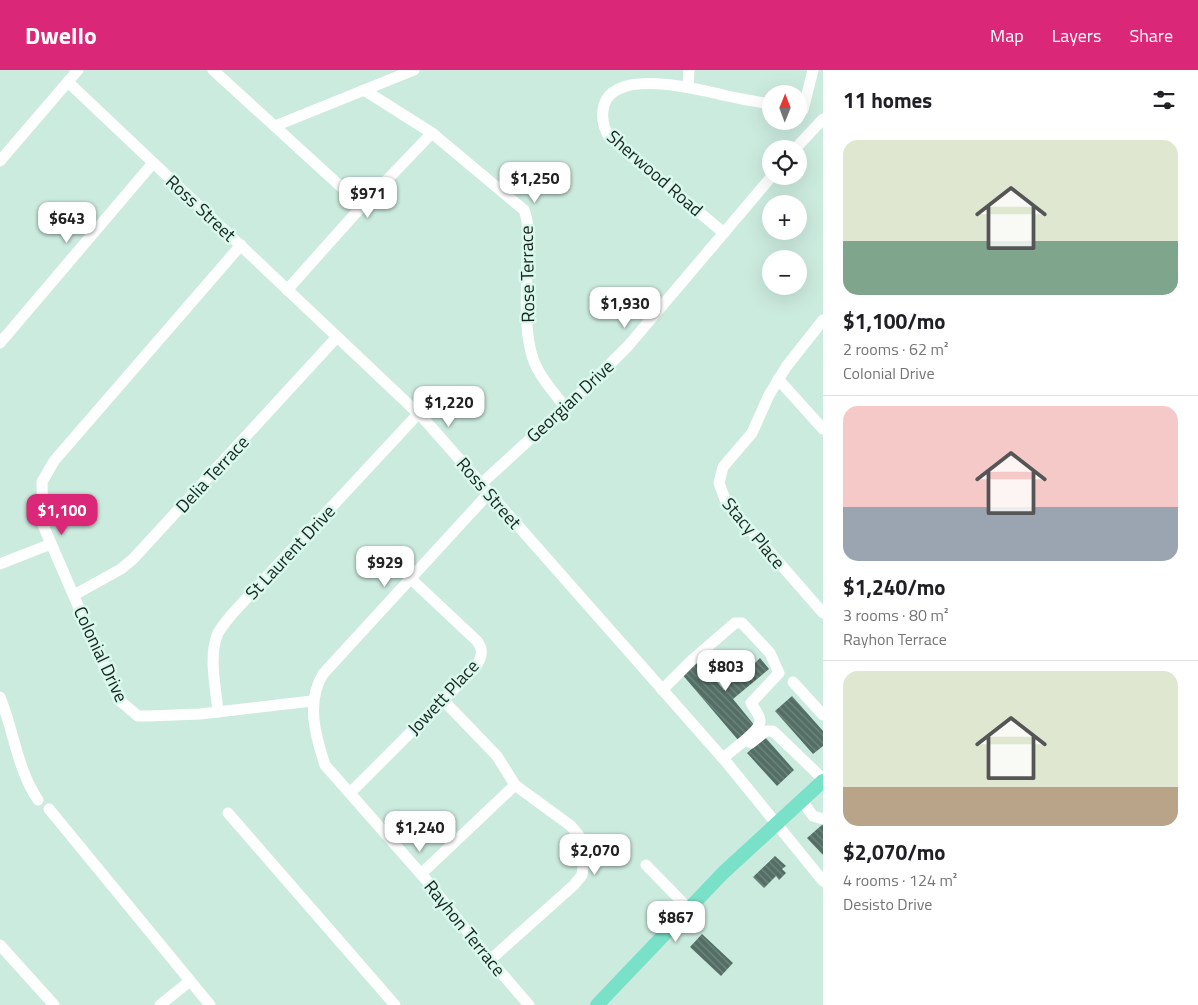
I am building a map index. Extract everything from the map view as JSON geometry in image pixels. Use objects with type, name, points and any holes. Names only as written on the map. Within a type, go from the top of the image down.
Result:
[{"type":"main road","points":[[597,1005],[689,909],[823,780]]},
{"type":"street","points":[[0,161],[78,70]]},
{"type":"street","points":[[275,126],[414,70]]},
{"type":"street","points":[[688,87],[689,70]]},
{"type":"street","points":[[808,87],[813,70]]},
{"type":"street","points":[[220,72],[275,126],[362,206]]},
{"type":"street","name":"Sherwood Road","points":[[724,233],[610,138],[604,130],[603,110],[605,101],[621,85],[645,79],[664,80],[688,87],[762,102]]},
{"type":"street","name":"Ross Street","points":[[68,82],[418,414],[725,761],[823,881]]},
{"type":"street","name":"Rose Terrace","points":[[364,90],[432,133],[524,210],[527,218],[528,235],[527,316],[532,355],[537,370],[565,407]]},
{"type":"street","points":[[803,140],[822,119],[808,113]]},
{"type":"street","points":[[287,290],[362,206],[432,133]]},
{"type":"street","points":[[0,343],[153,163]]},
{"type":"street","name":"Georgian Drive","points":[[481,484],[628,346],[764,185]]},
{"type":"street","name":"Colonial Drive","points":[[241,245],[47,472],[42,482],[41,504],[43,525],[118,700],[138,716],[218,712],[312,701]]},
{"type":"street","name":"Stacy Place","points":[[823,320],[778,380],[752,433],[723,467],[719,483],[721,493],[726,502],[823,613]]},
{"type":"street","name":"Delia Terrace","points":[[74,595],[121,569],[133,559],[337,337]]},
{"type":"street","points":[[778,380],[823,429]]},
{"type":"street","name":"St Laurent Drive","points":[[218,712],[214,663],[219,632],[233,614],[418,414]]},
{"type":"street","points":[[312,701],[316,687],[323,674],[489,493]]},
{"type":"street","points":[[0,564],[51,544]]},
{"type":"street","name":"Jowett Place","points":[[350,793],[480,662],[482,647],[411,579]]},
{"type":"street","points":[[662,690],[691,660],[735,622],[742,623],[770,653],[779,674],[751,703],[760,718],[760,724],[725,761]]},
{"type":"street","points":[[793,682],[823,715]]},
{"type":"street","points":[[0,697],[5,723],[24,775],[38,800]]},
{"type":"street","points":[[443,700],[497,756],[515,785],[571,826],[580,837],[584,847],[582,875],[490,960]]},
{"type":"street","name":"Rayhon Terrace","points":[[312,701],[319,748],[325,765],[421,874],[529,1005]]},
{"type":"street","points":[[725,761],[766,731],[773,731],[823,780]]},
{"type":"street","points":[[421,874],[515,785]]},
{"type":"street","points":[[802,801],[813,816],[823,819]]},
{"type":"street","points":[[49,809],[210,1005]]},
{"type":"street","points":[[228,813],[395,1005]]},
{"type":"street","points":[[646,865],[689,909]]},
{"type":"street","points":[[0,944],[54,1005]]},
{"type":"street","points":[[160,1005],[190,981]]},
{"type":"building","points":[[748,658],[753,665],[760,658],[769,669],[733,699],[755,726],[738,740],[681,673],[698,659],[724,690],[728,687],[722,680]]},
{"type":"building","points":[[792,696],[823,731],[823,746],[813,754],[775,711]]},
{"type":"building","points":[[765,737],[794,770],[777,786],[747,753]]},
{"type":"building","points":[[823,824],[823,855],[807,838]]},
{"type":"building","points":[[775,856],[786,866],[782,869],[786,873],[779,880],[776,876],[764,888],[753,877]]},
{"type":"building","points":[[702,934],[733,963],[721,976],[690,947]]}]
